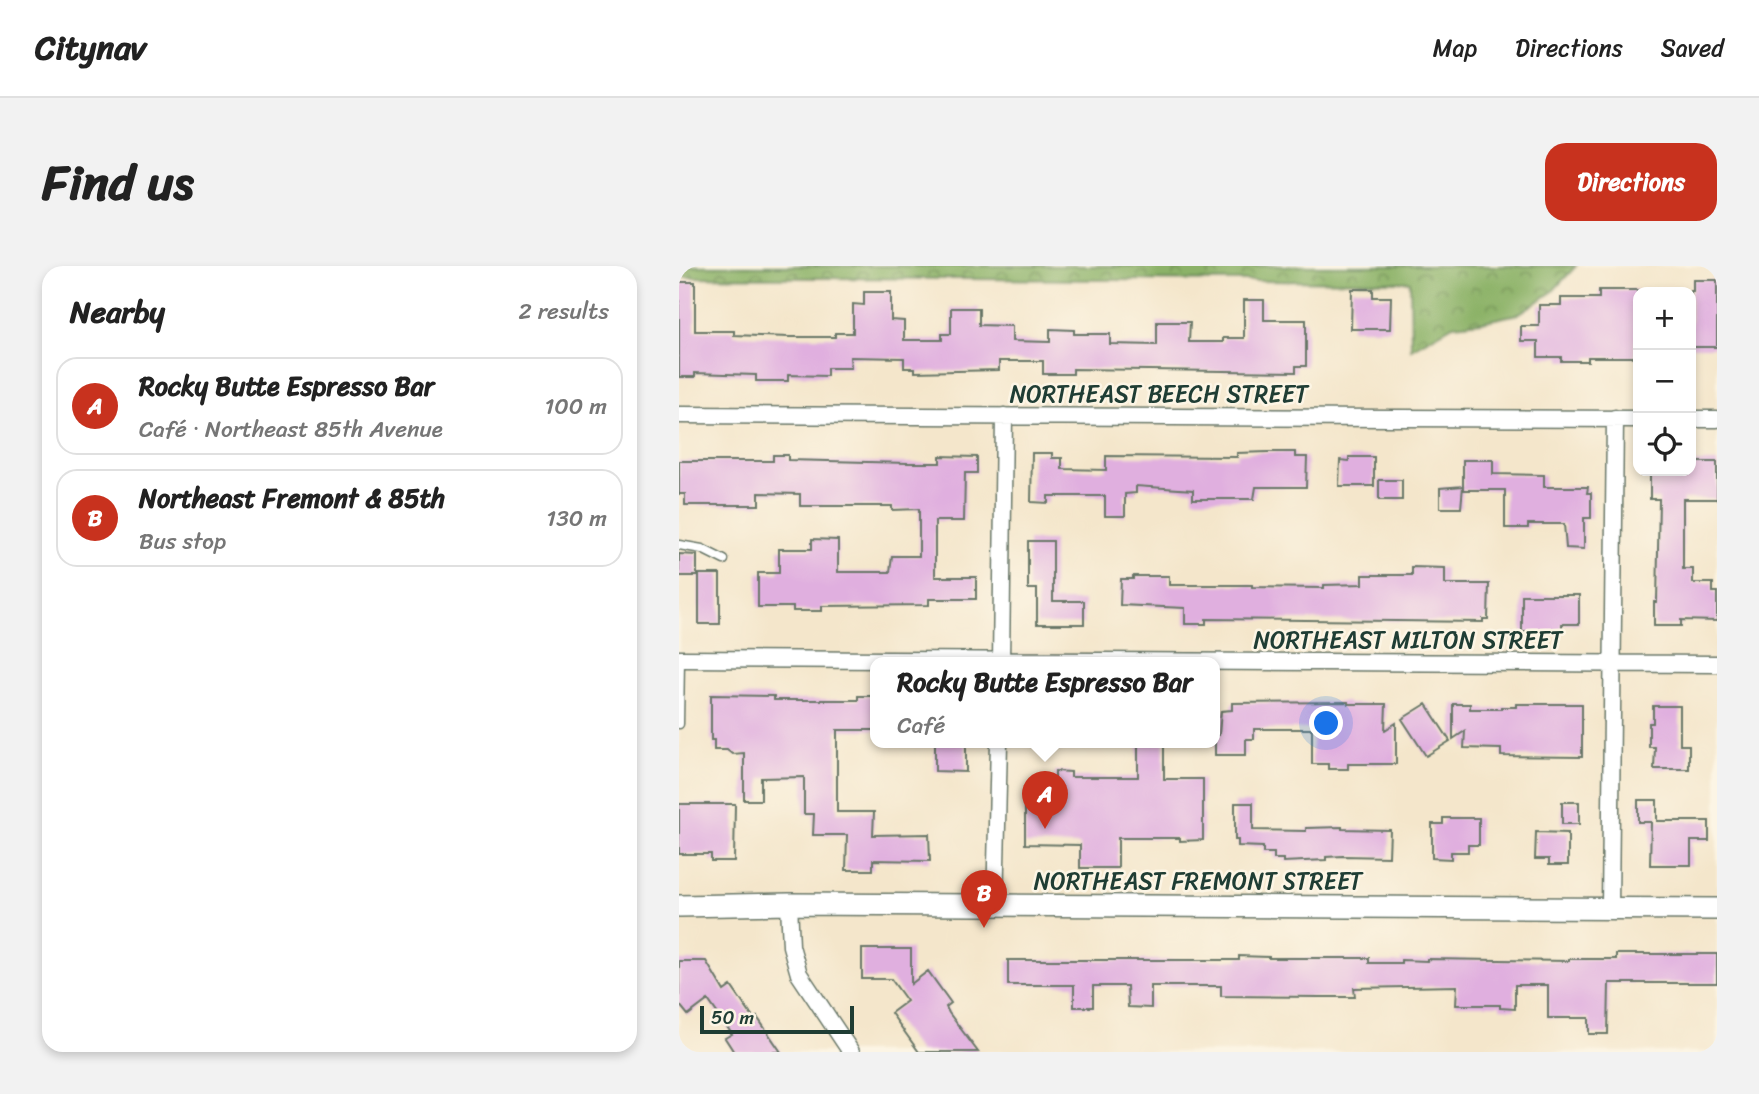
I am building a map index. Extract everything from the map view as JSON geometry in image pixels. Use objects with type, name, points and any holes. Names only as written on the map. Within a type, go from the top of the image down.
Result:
[{"type":"street","name":"NORTHEAST BEECH STREET","points":[[679,415],[1633,419]]},
{"type":"street","points":[[1001,657],[1004,416]]},
{"type":"street","points":[[1610,909],[1615,418]]},
{"type":"street","points":[[1696,419],[1717,419]]},
{"type":"street","name":"NORTHEAST MILTON STREET","points":[[679,659],[870,661]]},
{"type":"street","name":"NORTHEAST MILTON STREET","points":[[1220,662],[1717,664]]},
{"type":"street","points":[[995,906],[999,748]]},
{"type":"street","points":[[789,904],[791,946],[799,974],[851,1052]]},
{"type":"street","name":"NORTHEAST FREMONT STREET","points":[[679,905],[1717,909]]},
{"type":"lane","points":[[679,545],[702,549],[724,560]]},
{"type":"lane","points":[[679,659],[679,724]]},
{"type":"green space","points":[[679,266],[1576,266],[1552,292],[1518,314],[1453,325],[1411,349],[1410,282],[679,277]]},
{"type":"building","points":[[1693,280],[1717,280],[1717,347],[1696,347],[1696,287],[1693,287]]},
{"type":"building","points":[[679,282],[695,282],[695,331],[734,331],[734,335],[789,337],[835,337],[835,333],[853,333],[853,304],[864,305],[864,292],[891,292],[891,320],[904,321],[904,340],[942,340],[942,334],[951,334],[951,308],[979,308],[979,325],[1012,326],[1012,341],[1050,342],[1050,329],[1074,330],[1074,334],[1110,334],[1110,344],[1157,345],[1157,322],[1190,322],[1189,342],[1223,342],[1223,338],[1244,338],[1244,300],[1264,300],[1264,320],[1306,320],[1306,366],[1296,366],[1296,372],[1073,369],[1073,374],[1043,374],[1043,361],[999,361],[999,370],[915,372],[915,368],[904,368],[904,358],[850,357],[851,368],[827,368],[827,376],[788,375],[788,381],[756,381],[756,375],[695,373],[695,377],[679,377]]},
{"type":"building","points":[[1352,289],[1373,289],[1373,297],[1391,297],[1390,329],[1351,329]]},
{"type":"building","points":[[1599,290],[1633,290],[1633,357],[1588,357],[1588,361],[1561,361],[1561,357],[1538,357],[1538,341],[1521,341],[1521,326],[1539,326],[1539,305],[1561,305],[1561,298],[1599,298]]},
{"type":"building","points":[[1295,452],[1295,457],[1307,457],[1306,487],[1256,487],[1254,499],[1193,499],[1193,490],[1136,486],[1136,493],[1125,494],[1125,516],[1105,516],[1105,496],[1048,496],[1048,503],[1031,502],[1032,453],[1052,453],[1052,458],[1062,458],[1062,469],[1106,470],[1106,456],[1237,457],[1237,453]]},
{"type":"building","points":[[773,455],[788,455],[788,460],[908,463],[940,463],[940,456],[977,457],[977,473],[965,473],[964,521],[935,521],[935,577],[976,577],[976,599],[929,599],[929,605],[822,606],[822,611],[793,611],[793,607],[758,607],[758,573],[779,573],[779,549],[812,549],[812,539],[838,540],[838,572],[890,572],[892,556],[919,556],[919,509],[892,510],[892,506],[800,506],[800,494],[759,493],[759,505],[685,505],[685,494],[679,494],[679,461],[773,461]]},
{"type":"building","points":[[1349,457],[1374,457],[1374,486],[1339,486],[1340,460],[1349,461]]},
{"type":"building","points":[[1463,460],[1493,460],[1493,474],[1544,475],[1544,487],[1588,487],[1587,493],[1591,493],[1591,518],[1584,518],[1584,549],[1566,548],[1564,524],[1528,524],[1528,528],[1505,528],[1505,490],[1463,490]]},
{"type":"building","points":[[1696,462],[1717,462],[1717,499],[1683,499],[1683,569],[1693,569],[1693,583],[1713,583],[1713,592],[1717,592],[1717,621],[1681,620],[1681,626],[1654,626],[1659,499],[1650,499],[1650,476],[1696,476]]},
{"type":"building","points":[[1379,480],[1402,480],[1402,500],[1379,500]]},
{"type":"building","points":[[1463,486],[1461,508],[1440,508],[1440,488]]},
{"type":"building","points":[[1028,541],[1053,541],[1053,601],[1084,601],[1084,624],[1037,624],[1037,589],[1028,589]]},
{"type":"building","points":[[679,554],[697,555],[697,576],[679,576]]},
{"type":"building","points":[[1412,567],[1445,568],[1445,584],[1489,584],[1488,619],[1483,619],[1483,622],[1206,619],[1206,624],[1185,624],[1185,608],[1120,605],[1121,579],[1133,579],[1133,576],[1169,576],[1169,585],[1324,588],[1324,585],[1363,584],[1363,575],[1412,575]]},
{"type":"building","points":[[699,574],[720,574],[720,624],[699,624]]},
{"type":"building","points":[[1522,595],[1579,595],[1579,624],[1562,624],[1562,632],[1522,632]]},
{"type":"building","points":[[711,695],[774,696],[774,700],[858,700],[858,696],[870,696],[870,730],[837,730],[837,812],[874,812],[873,835],[929,834],[930,861],[873,860],[873,870],[846,870],[847,835],[813,835],[814,814],[804,814],[804,777],[761,778],[761,800],[744,800],[744,753],[732,754],[727,750],[714,750],[714,740],[711,740]]},
{"type":"building","points":[[1232,703],[1386,704],[1385,730],[1396,723],[1396,764],[1348,764],[1348,769],[1328,769],[1328,764],[1312,764],[1312,729],[1254,729],[1254,739],[1246,739],[1246,755],[1215,755],[1215,748],[1220,748],[1221,711],[1232,710]]},
{"type":"building","points":[[1426,704],[1450,741],[1426,756],[1402,719]]},
{"type":"building","points":[[1453,704],[1470,704],[1470,709],[1501,709],[1516,707],[1516,704],[1582,704],[1582,757],[1501,756],[1501,749],[1464,748],[1465,731],[1453,739]]},
{"type":"building","points":[[1653,706],[1680,706],[1680,745],[1689,745],[1689,769],[1654,769],[1655,747],[1649,747],[1649,723],[1653,723]]},
{"type":"building","points":[[935,748],[966,748],[966,772],[935,771]]},
{"type":"building","points":[[1138,748],[1164,748],[1164,779],[1203,779],[1203,840],[1118,838],[1118,868],[1080,868],[1080,845],[1025,844],[1025,803],[1038,803],[1038,792],[1055,792],[1055,771],[1071,772],[1071,777],[1138,777]]},
{"type":"building","points":[[1638,800],[1657,800],[1657,821],[1709,821],[1709,841],[1691,841],[1691,865],[1650,865],[1651,822],[1638,822]]},
{"type":"building","points":[[1562,802],[1579,802],[1579,824],[1562,824]]},
{"type":"building","points":[[1235,803],[1253,803],[1253,830],[1306,831],[1306,828],[1342,827],[1390,830],[1389,857],[1343,856],[1326,857],[1326,860],[1283,862],[1283,859],[1274,859],[1274,853],[1263,853],[1263,847],[1238,846],[1238,840],[1235,840]]},
{"type":"building","points":[[679,804],[735,804],[734,861],[711,861],[711,854],[679,854]]},
{"type":"building","points":[[1443,818],[1479,818],[1479,845],[1468,845],[1468,852],[1451,852],[1451,859],[1432,858],[1432,824],[1443,824]]},
{"type":"building","points":[[1536,832],[1568,833],[1568,865],[1549,865],[1549,859],[1535,859]]},
{"type":"building","points":[[862,949],[911,949],[911,984],[928,971],[951,1003],[946,1007],[949,1013],[978,1052],[919,1052],[891,1013],[907,1001],[891,979],[862,979]]},
{"type":"building","points":[[1616,954],[1717,954],[1717,983],[1609,983],[1608,1034],[1589,1034],[1589,1018],[1548,1018],[1548,985],[1515,985],[1515,1009],[1500,1008],[1500,1005],[1456,1005],[1457,986],[1354,988],[1355,997],[1320,997],[1221,996],[1221,986],[1151,986],[1151,1008],[1128,1007],[1127,986],[1093,986],[1093,1007],[1074,1007],[1074,985],[1008,985],[1008,960],[1239,960],[1239,956],[1369,958],[1369,963],[1401,963],[1401,960],[1427,959],[1569,961],[1616,959]]},
{"type":"building","points":[[679,961],[706,961],[724,991],[731,986],[781,1052],[734,1052],[725,1038],[732,1034],[708,1000],[688,1015],[679,1004]]},
{"type":"place","name":"Rocky Butte Espresso Bar","points":[[1045,829]]},
{"type":"place","name":"Northeast Fremont & 85th","points":[[984,928]]}]
